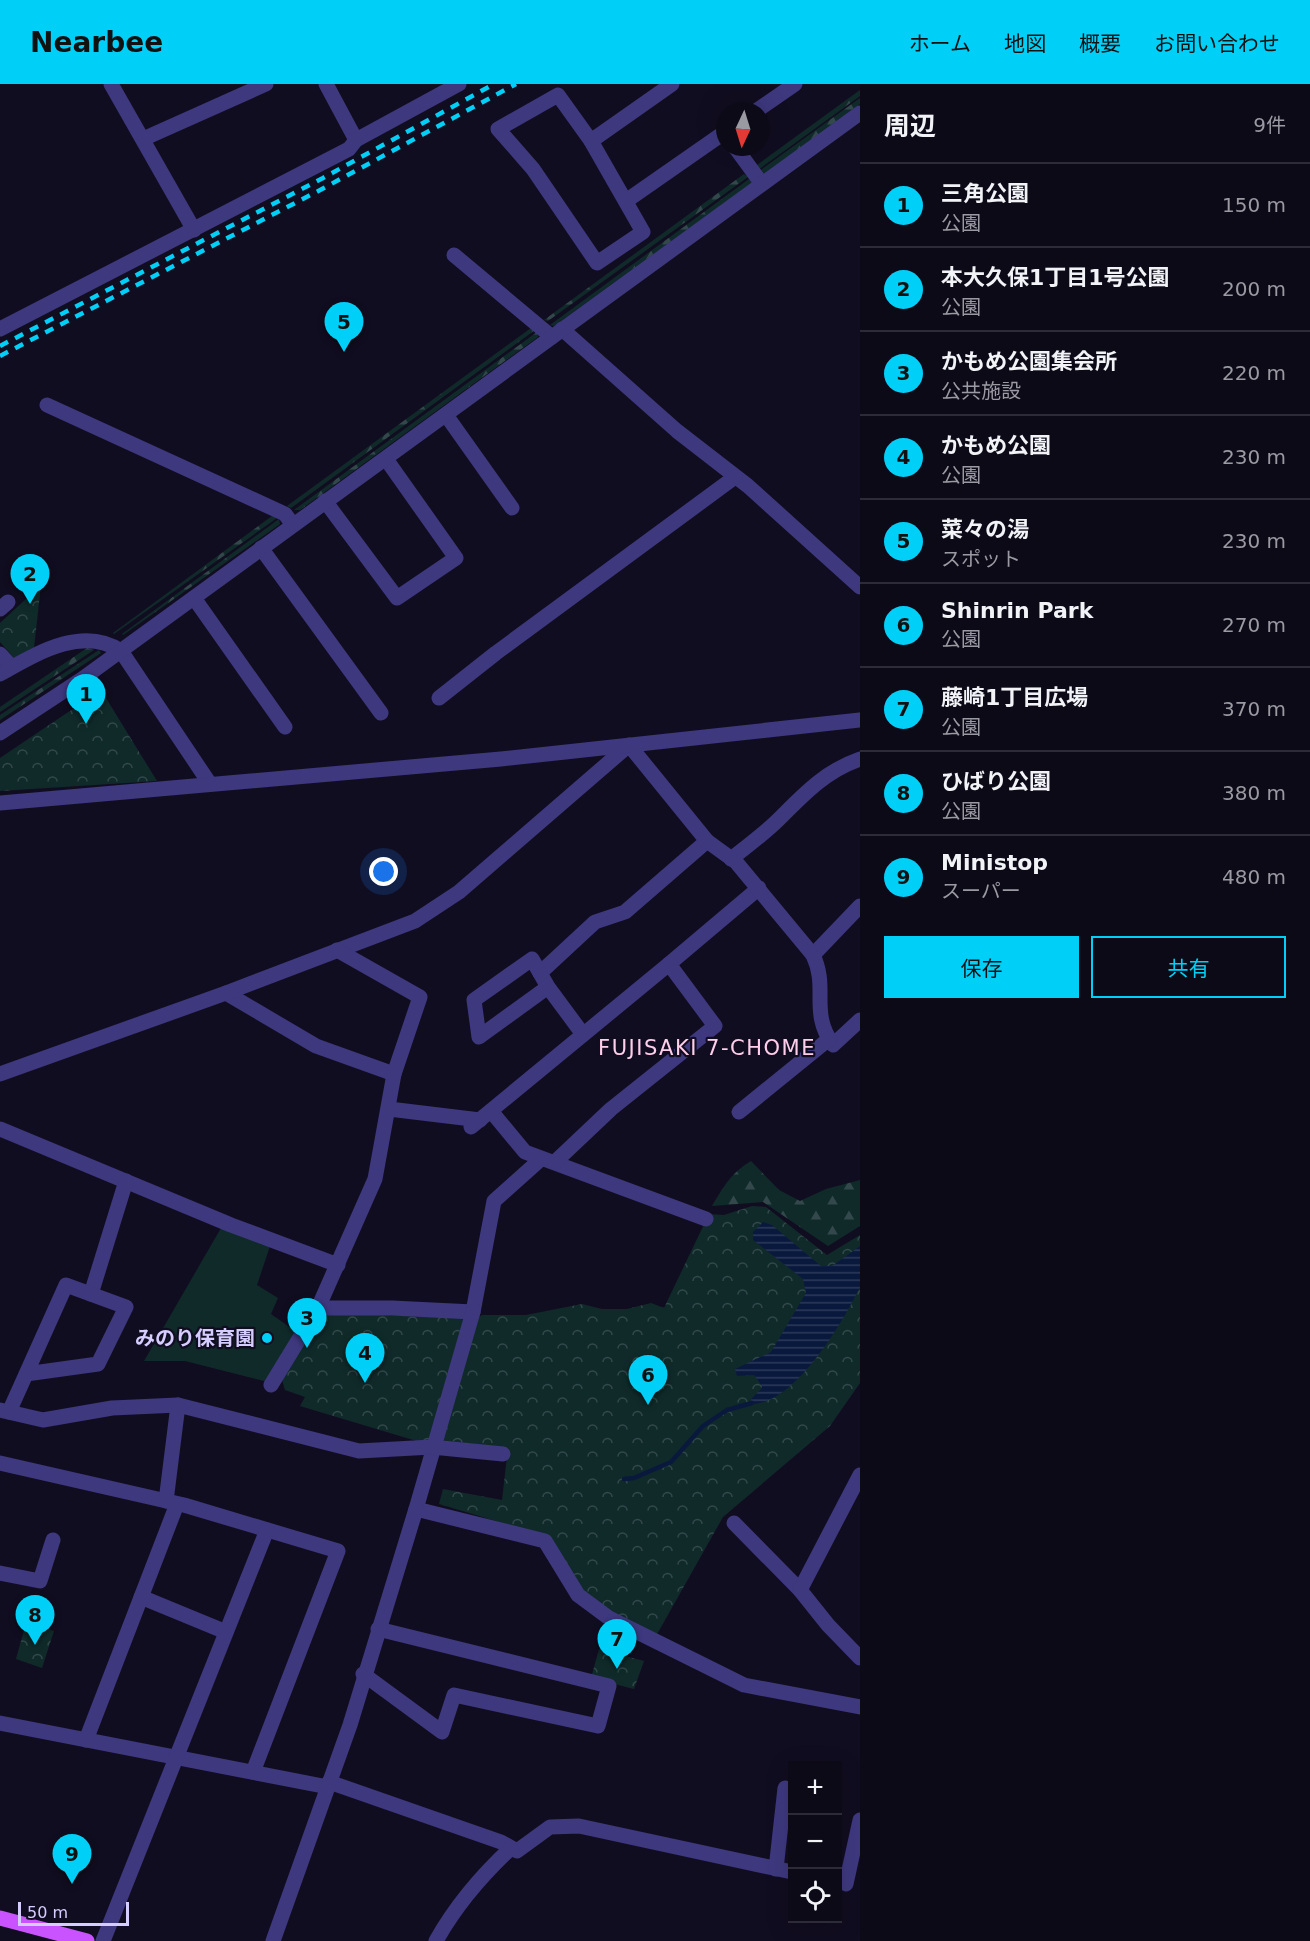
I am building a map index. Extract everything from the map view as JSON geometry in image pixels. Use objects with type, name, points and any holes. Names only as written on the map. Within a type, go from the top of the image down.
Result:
[{"type":"main road","points":[[0,1918],[49,1936],[87,1941]]},
{"type":"street","points":[[111,84],[194,230]]},
{"type":"street","points":[[143,139],[238,90],[266,84]]},
{"type":"street","points":[[326,84],[356,140]]},
{"type":"street","points":[[0,329],[349,149],[356,140],[459,84]]},
{"type":"street","points":[[591,141],[672,84]]},
{"type":"street","points":[[769,102],[795,84]]},
{"type":"street","points":[[558,95],[591,141],[643,232],[597,263],[533,169],[498,129],[558,95]]},
{"type":"street","points":[[0,733],[121,651],[860,113]]},
{"type":"street","points":[[626,201],[716,139]]},
{"type":"street","points":[[742,156],[762,184]]},
{"type":"street","points":[[454,255],[557,333],[735,477],[860,587]]},
{"type":"street","points":[[47,405],[285,513],[293,525]]},
{"type":"street","points":[[446,415],[512,508]]},
{"type":"street","points":[[325,501],[397,598],[456,558],[386,459]]},
{"type":"street","points":[[440,698],[496,653],[735,477]]},
{"type":"street","points":[[261,548],[381,713]]},
{"type":"street","points":[[194,598],[285,727]]},
{"type":"street","points":[[0,654],[6,671],[48,649],[89,639],[108,642],[121,651],[210,784]]},
{"type":"street","points":[[0,803],[629,745],[860,720]]},
{"type":"street","points":[[629,745],[707,841],[731,859],[759,888],[813,955],[820,971],[819,1020],[833,1045],[860,1020]]},
{"type":"street","points":[[0,1074],[226,993],[415,921],[459,892],[629,745]]},
{"type":"street","points":[[731,859],[777,821],[805,792],[841,766],[860,759]]},
{"type":"street","points":[[540,973],[595,922],[625,912],[707,841]]},
{"type":"street","points":[[481,1119],[759,888]]},
{"type":"street","points":[[813,955],[860,906]]},
{"type":"street","points":[[271,1385],[318,1308],[375,1179],[394,1074],[420,997],[337,950]]},
{"type":"street","points":[[548,987],[479,1036],[474,1000],[532,959],[548,987],[582,1033]]},
{"type":"street","points":[[273,1941],[350,1725],[363,1674],[416,1509],[432,1447],[473,1312],[494,1201],[715,1026],[669,964]]},
{"type":"street","points":[[226,993],[316,1046],[394,1074]]},
{"type":"street","points":[[740,1112],[828,1039]]},
{"type":"street","points":[[389,1109],[481,1119],[525,1152],[706,1220]]},
{"type":"street","points":[[0,1129],[231,1225],[338,1264]]},
{"type":"street","points":[[91,1294],[126,1181]]},
{"type":"street","points":[[26,1374],[98,1364],[126,1307],[66,1285],[26,1374],[4,1411],[43,1420],[112,1408],[178,1405],[359,1451],[432,1447],[503,1454]]},
{"type":"street","points":[[318,1308],[473,1312]]},
{"type":"street","points":[[86,1740],[141,1598],[171,1502],[178,1405]]},
{"type":"street","points":[[0,1463],[171,1502],[338,1551],[253,1772]]},
{"type":"street","points":[[800,1590],[860,1475]]},
{"type":"street","points":[[416,1509],[545,1540],[578,1595],[609,1618],[744,1685],[860,1707]]},
{"type":"street","points":[[734,1523],[800,1590],[828,1625],[860,1658]]},
{"type":"street","points":[[103,1941],[267,1530]]},
{"type":"street","points":[[0,1572],[40,1581],[53,1540]]},
{"type":"street","points":[[141,1598],[226,1632]]},
{"type":"street","points":[[363,1674],[442,1732],[454,1695],[598,1726],[609,1686],[378,1629]]},
{"type":"street","points":[[0,1723],[328,1785],[501,1842],[517,1851],[550,1827],[579,1826],[788,1871]]},
{"type":"street","points":[[776,1869],[785,1788]]},
{"type":"street","points":[[848,1885],[857,1856],[860,1820]]},
{"type":"street","points":[[436,1941],[452,1912],[485,1872],[511,1848]]},
{"type":"green space","points":[[860,90],[860,96],[758,170],[757,165]]},
{"type":"green space","points":[[860,98],[860,104],[762,176],[758,172]]},
{"type":"green space","points":[[744,174],[748,177],[548,321],[544,320]]},
{"type":"green space","points":[[749,179],[752,183],[554,326],[550,325]]},
{"type":"green space","points":[[531,328],[535,330],[291,508],[287,506]]},
{"type":"green space","points":[[537,332],[538,337],[300,510],[294,510]]},
{"type":"green space","points":[[272,516],[277,518],[113,633]]},
{"type":"green space","points":[[279,519],[280,524],[122,634]]},
{"type":"green space","points":[[41,585],[34,648],[14,658],[0,642],[0,623]]},
{"type":"green space","points":[[87,648],[94,650],[0,712],[0,707]]},
{"type":"green space","points":[[99,650],[101,653],[0,720],[0,715]]},
{"type":"green space","points":[[101,690],[157,781],[0,791],[0,758]]},
{"type":"green space","points":[[751,1161],[779,1190],[800,1201],[826,1189],[860,1180],[860,1226],[828,1246],[763,1202],[712,1206],[733,1175]]},
{"type":"green space","points":[[752,1206],[766,1207],[827,1255],[860,1235],[860,1383],[830,1426],[723,1517],[656,1636],[614,1616],[580,1592],[546,1536],[439,1504],[443,1489],[502,1500],[508,1448],[440,1440],[476,1319],[482,1315],[526,1315],[582,1304],[602,1309],[627,1309],[651,1303],[664,1308],[709,1214],[724,1215]]},
{"type":"green space","points":[[221,1228],[270,1246],[257,1285],[278,1298],[271,1314],[298,1333],[268,1382],[185,1361],[144,1361]]},
{"type":"green space","points":[[324,1313],[461,1318],[465,1321],[431,1439],[420,1442],[300,1406],[305,1397],[285,1390],[281,1376],[320,1315]]},
{"type":"green space","points":[[26,1623],[54,1631],[42,1668],[16,1659]]},
{"type":"green space","points":[[599,1649],[644,1661],[634,1689],[591,1678]]},
{"type":"water","points":[[763,1222],[772,1225],[821,1266],[832,1266],[860,1246],[860,1287],[830,1339],[801,1376],[785,1391],[768,1400],[752,1404],[751,1399],[762,1386],[754,1375],[737,1376],[735,1369],[771,1352],[806,1293],[803,1279],[753,1240],[753,1232]]},
{"type":"waterway","points":[[624,1479],[634,1478],[671,1462],[703,1426],[727,1410],[752,1403]]},
{"type":"railway","points":[[0,346],[323,178],[494,84]]},
{"type":"railway","points":[[0,356],[322,189],[516,84]]},
{"type":"place","name":"菜々の湯","points":[[344,352]]},
{"type":"place","name":"本大久保1丁目1号公園","points":[[30,604]]},
{"type":"place","name":"三角公園","points":[[86,724]]},
{"type":"place","name":"みのり保育園","points":[[267,1338]]},
{"type":"place","name":"かもめ公園集会所","points":[[307,1348]]},
{"type":"place","name":"かもめ公園","points":[[365,1383]]},
{"type":"place","name":"Shinrin Park","points":[[648,1405]]},
{"type":"place","name":"ひばり公園","points":[[35,1645]]},
{"type":"place","name":"藤崎1丁目広場","points":[[617,1669]]},
{"type":"place","name":"Ministop","points":[[72,1884]]},
{"type":"district","name":"FUJISAKI 7-CHOME","points":[[707,1048]]}]
